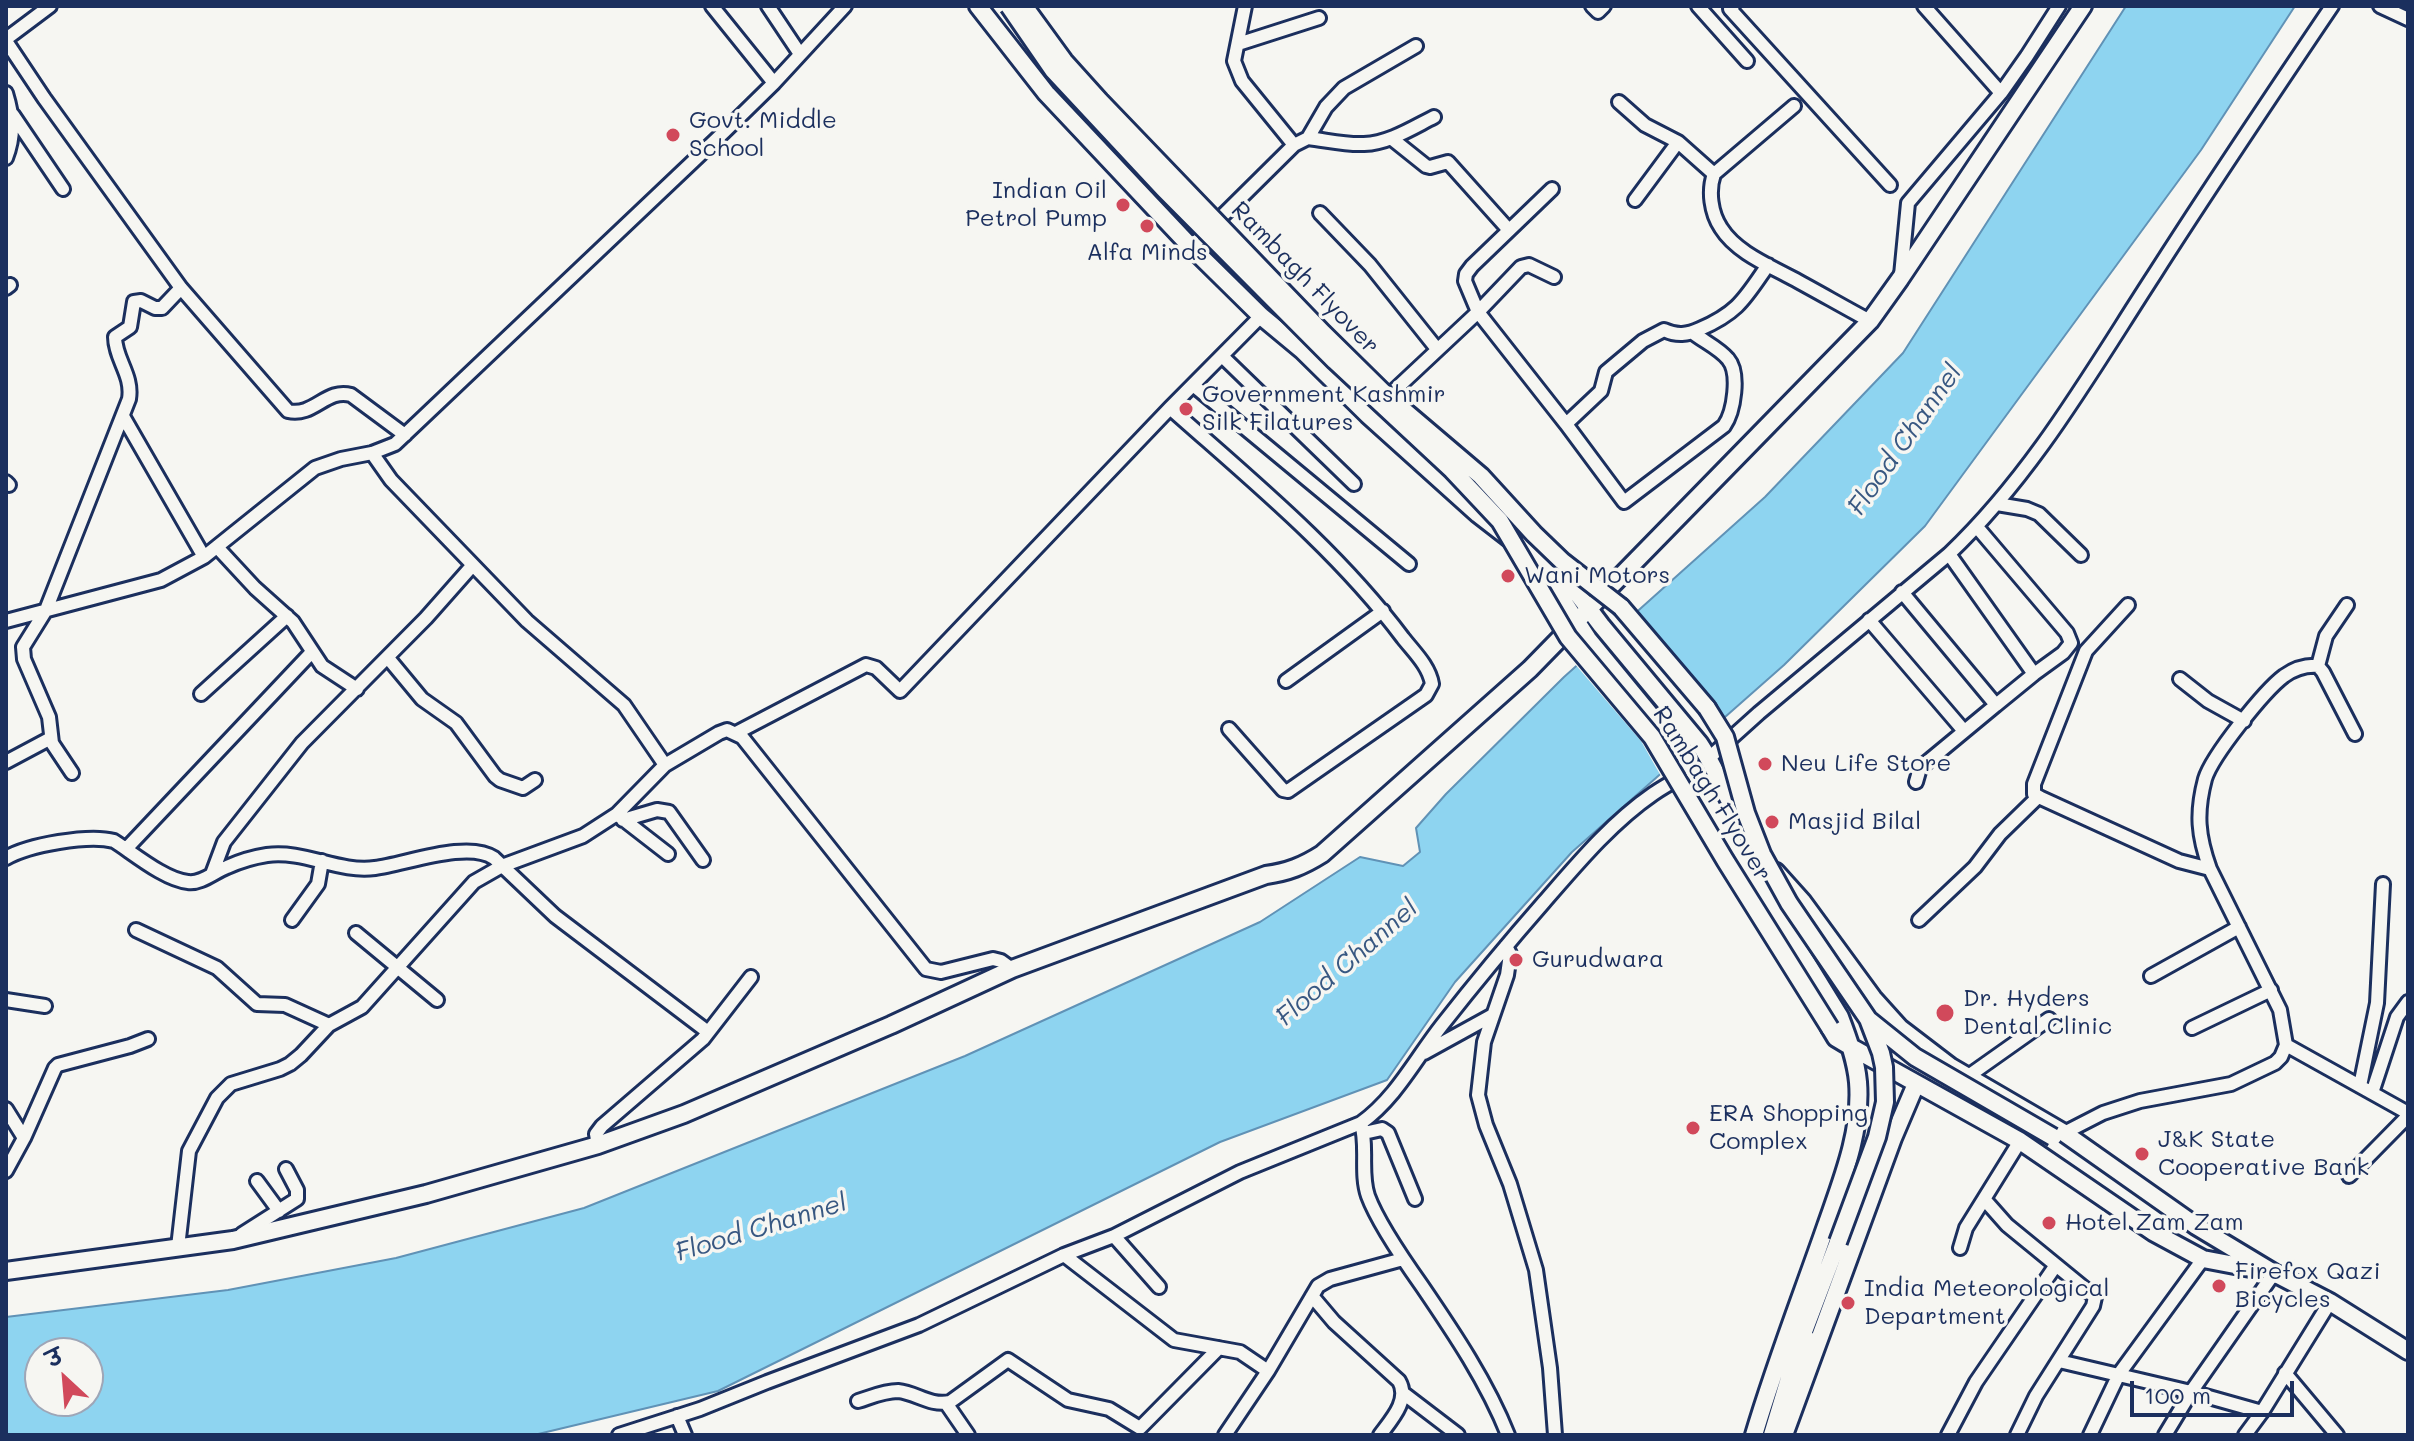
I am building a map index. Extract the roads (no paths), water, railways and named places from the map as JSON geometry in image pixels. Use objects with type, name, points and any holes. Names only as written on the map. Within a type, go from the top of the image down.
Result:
[{"type":"main road","points":[[978,6],[1046,93],[1191,247],[1368,415],[1517,545],[1546,575],[1588,639],[1689,764],[1715,814],[1840,1017],[1851,1047],[1858,1082],[1855,1130],[1845,1172],[1754,1435]]},
{"type":"main road","name":"Rambagh Flyover","points":[[1009,6],[1053,70],[1119,142],[1335,361],[1452,470],[1500,521],[1568,637],[1652,737],[1836,1038],[2020,1141],[2153,1232],[2203,1259],[2274,1273]]},
{"type":"main road","points":[[1021,6],[1055,59],[1106,119],[1327,347],[1452,462],[1570,584],[1699,743],[1748,834],[1873,998],[1900,1028],[1951,1067],[2058,1135],[2180,1224],[2196,1226],[2274,1273],[2330,1302],[2408,1351]]},
{"type":"main road","name":"Rambagh Flyover","points":[[1021,6],[1100,101],[1323,333],[1388,397],[1481,476],[1562,561],[1621,607],[1707,708],[1725,737],[1746,813],[1762,854],[1789,903],[1868,1019],[1884,1067],[1882,1119],[1800,1342],[1772,1435]]},
{"type":"main road","points":[[6,1271],[233,1240],[426,1194],[598,1145],[684,1114],[1012,969],[1266,875],[1289,872],[1307,864],[1530,669],[1870,321],[2083,6]]},
{"type":"main road","points":[[1868,1019],[1915,1057],[2058,1135]]},
{"type":"main road","points":[[1795,1360],[1811,1348],[1899,1101],[1913,1083]]},
{"type":"main road","points":[[1784,1435],[1913,1083]]},
{"type":"main road","points":[[1973,1116],[1986,1088]]},
{"type":"street","points":[[50,6],[6,40],[181,288],[288,411],[298,413],[309,410],[333,394],[343,393],[351,395],[405,435]]},
{"type":"street","points":[[712,6],[774,83]]},
{"type":"street","points":[[768,6],[800,54]]},
{"type":"street","points":[[6,621],[161,580],[204,557],[315,468],[395,444],[774,83],[845,6]]},
{"type":"street","points":[[1245,6],[1234,61],[1238,75],[1294,145]]},
{"type":"street","points":[[1592,6],[1598,12],[1604,6]]},
{"type":"street","points":[[1698,6],[1747,61]]},
{"type":"street","points":[[1733,6],[1730,9],[1890,185]]},
{"type":"street","points":[[1924,6],[2001,93]]},
{"type":"street","points":[[1900,279],[1908,203],[2001,93],[2059,6]]},
{"type":"street","points":[[1709,758],[1949,554],[2014,485],[2057,426],[2332,6]]},
{"type":"street","points":[[2380,6],[2408,19]]},
{"type":"street","points":[[1238,44],[1319,18]]},
{"type":"street","points":[[1308,138],[1326,107],[1344,88],[1416,46]]},
{"type":"street","points":[[6,93],[13,115],[63,189]]},
{"type":"street","points":[[1619,102],[1645,125],[1678,142],[1714,174]]},
{"type":"street","points":[[1794,106],[1714,174],[1710,194],[1722,230],[1748,254],[1870,321]]},
{"type":"street","points":[[6,158],[13,115]]},
{"type":"street","points":[[1191,247],[1294,145],[1308,138],[1363,144],[1391,138],[1434,117]]},
{"type":"street","points":[[1391,138],[1426,166],[1448,162],[1508,229]]},
{"type":"street","points":[[1635,200],[1678,142]]},
{"type":"street","points":[[1552,189],[1508,229],[1466,274],[1467,290],[1478,312],[1624,502],[1724,426],[1730,417],[1734,393],[1731,362],[1692,332]]},
{"type":"street","points":[[1320,213],[1370,265],[1437,349]]},
{"type":"street","points":[[1368,415],[1525,265],[1554,277]]},
{"type":"street","points":[[1566,424],[1601,391],[1606,372],[1643,341],[1664,330],[1679,335],[1692,332],[1733,312],[1768,265]]},
{"type":"street","points":[[72,773],[54,747],[49,717],[23,653],[25,641],[46,610],[124,418],[131,389],[115,337],[130,327],[134,302],[141,301],[162,308],[181,288]]},
{"type":"street","points":[[736,733],[866,665],[876,668],[900,691],[1261,316]]},
{"type":"street","points":[[1222,356],[1354,484]]},
{"type":"street","points":[[1193,385],[1409,564]]},
{"type":"street","points":[[1170,408],[1312,535],[1383,611],[1431,676],[1432,684],[1426,695],[1288,791],[1283,790],[1229,729]]},
{"type":"street","points":[[124,418],[204,557]]},
{"type":"street","points":[[372,453],[391,480],[472,566],[540,634],[624,705],[665,765]]},
{"type":"street","points":[[1997,504],[2039,514],[2081,555]]},
{"type":"street","points":[[1916,782],[1920,768],[2063,653],[2071,643],[1977,527]]},
{"type":"street","points":[[217,547],[299,629],[311,653],[329,672],[357,689]]},
{"type":"street","points":[[1949,554],[2034,674]]},
{"type":"street","points":[[212,874],[224,842],[302,743],[388,658],[472,566]]},
{"type":"street","points":[[1902,592],[1996,705]]},
{"type":"street","points":[[2128,605],[2086,651],[2081,661],[2034,784],[2034,794],[2179,861],[2210,869]]},
{"type":"street","points":[[2347,605],[2326,636],[2318,666],[2355,734]]},
{"type":"street","points":[[1286,681],[1383,611]]},
{"type":"street","points":[[201,694],[287,616]]},
{"type":"street","points":[[1869,620],[1964,731]]},
{"type":"street","points":[[126,849],[311,653]]},
{"type":"street","points":[[388,658],[422,699],[456,723],[490,771],[500,780],[523,788],[535,780]]},
{"type":"street","points":[[2058,1135],[2103,1113],[2140,1101],[2231,1084],[2275,1063],[2281,1057],[2286,1045],[2284,1022],[2210,869],[2199,833],[2202,794],[2206,775],[2217,754],[2282,678],[2300,668],[2318,666]]},
{"type":"street","points":[[2180,679],[2208,701],[2244,721]]},
{"type":"street","points":[[620,817],[665,765],[719,733],[727,730],[736,733],[926,969],[941,972],[993,959],[1012,969]]},
{"type":"street","points":[[6,762],[51,738]]},
{"type":"street","points":[[1508,1435],[1498,1409],[1403,1259],[1367,1192],[1362,1128],[1506,946],[1610,830],[1689,764]]},
{"type":"street","points":[[1919,920],[1975,867],[2000,834],[2038,797]]},
{"type":"street","points":[[178,1247],[189,1151],[217,1098],[231,1084],[280,1069],[296,1060],[329,1025],[362,1007],[474,882],[502,866],[583,836],[620,817],[657,810],[669,812],[703,860]]},
{"type":"street","points":[[620,817],[668,854]]},
{"type":"street","points":[[9,853],[91,837],[114,841],[179,880],[190,883],[248,859],[270,855],[298,854],[341,866],[373,868],[437,855],[479,851],[490,855],[555,916],[708,1032]]},
{"type":"street","points":[[292,920],[318,884],[322,861]]},
{"type":"street","points":[[2360,1086],[2377,1003],[2383,884]]},
{"type":"street","points":[[2151,976],[2239,927]]},
{"type":"street","points":[[136,930],[217,968],[257,1004],[285,1005],[329,1025]]},
{"type":"street","points":[[356,933],[437,1000]]},
{"type":"street","points":[[1506,946],[1510,954],[1507,975],[1484,1042],[1478,1095],[1536,1270],[1550,1368],[1555,1435]]},
{"type":"street","points":[[598,1145],[596,1134],[602,1126],[703,1039],[751,977]]},
{"type":"street","points":[[2192,1028],[2271,990]]},
{"type":"street","points":[[6,1000],[45,1006]]},
{"type":"street","points":[[2372,1093],[2397,1017],[2408,1002]]},
{"type":"street","points":[[1421,1054],[1493,1015]]},
{"type":"street","points":[[1967,1077],[2049,1019]]},
{"type":"street","points":[[6,1171],[58,1065],[148,1039]]},
{"type":"street","points":[[2286,1045],[2408,1115],[2349,1176]]},
{"type":"street","points":[[6,1109],[24,1138]]},
{"type":"street","points":[[619,1435],[919,1325],[1064,1255],[1114,1236],[1240,1172],[1362,1128],[1382,1129],[1388,1133],[1415,1199]]},
{"type":"street","points":[[1960,1248],[1966,1228],[2020,1141]]},
{"type":"street","points":[[233,1240],[293,1203],[298,1196],[286,1169]]},
{"type":"street","points":[[257,1181],[279,1211]]},
{"type":"street","points":[[1984,1199],[2007,1225],[2095,1297],[2093,1306],[2036,1396],[2017,1435]]},
{"type":"street","points":[[1114,1236],[1159,1287]]},
{"type":"street","points":[[1064,1255],[1174,1340],[1240,1352],[1268,1371]]},
{"type":"street","points":[[1225,1435],[1268,1371],[1318,1286],[1330,1279],[1403,1259]]},
{"type":"street","points":[[2090,1435],[2119,1374],[2203,1259]]},
{"type":"street","points":[[1948,1435],[1976,1382],[2056,1265]]},
{"type":"street","points":[[2165,1435],[2191,1392],[2274,1273]]},
{"type":"street","points":[[1312,1296],[1334,1322],[1399,1381],[1403,1393],[1458,1435]]},
{"type":"street","points":[[2248,1434],[2330,1302]]},
{"type":"street","points":[[858,1401],[896,1391],[928,1402],[946,1403],[1008,1360],[1068,1400],[1109,1409],[1137,1432],[1219,1348]]},
{"type":"street","points":[[2059,1361],[2262,1412]]},
{"type":"street","points":[[2285,1373],[2337,1435]]},
{"type":"street","points":[[1380,1435],[1396,1412],[1403,1393]]},
{"type":"street","points":[[946,1403],[968,1435]]},
{"type":"street","points":[[677,1416],[685,1435]]},
{"type":"water","name":"Flood Channel","points":[[2126,6],[2295,6],[2201,150],[1925,526],[1784,665],[1572,852],[1455,982],[1387,1080],[1220,1142],[718,1391],[534,1435],[6,1435],[6,1317],[228,1290],[396,1258],[584,1208],[965,1056],[1260,922],[1360,857],[1403,866],[1420,852],[1416,828],[1446,794],[1564,677],[1765,497],[1903,353]]},
{"type":"place","name":"Govt. Middle School","points":[[673,135]]},
{"type":"place","name":"Indian Oil Petrol Pump","points":[[1123,205]]},
{"type":"place","name":"Alfa Minds","points":[[1147,226]]},
{"type":"place","name":"Government Kashmir Silk Filatures","points":[[1186,409]]},
{"type":"place","name":"Wani Motors","points":[[1508,576]]},
{"type":"place","name":"Neu Life Store","points":[[1765,764]]},
{"type":"place","name":"Masjid Bilal","points":[[1772,822]]},
{"type":"place","name":"Gurudwara","points":[[1516,960]]},
{"type":"place","name":"Dr. Hyders Dental Clinic","points":[[1945,1013]]},
{"type":"place","name":"ERA Shopping Complex","points":[[1693,1128]]},
{"type":"place","name":"J&K State Cooperative Bank","points":[[2142,1154]]},
{"type":"place","name":"Hotel Zam Zam","points":[[2049,1223]]},
{"type":"place","name":"Firefox Qazi Bicycles","points":[[2219,1286]]},
{"type":"place","name":"India Meteorological Department","points":[[1848,1303]]}]
